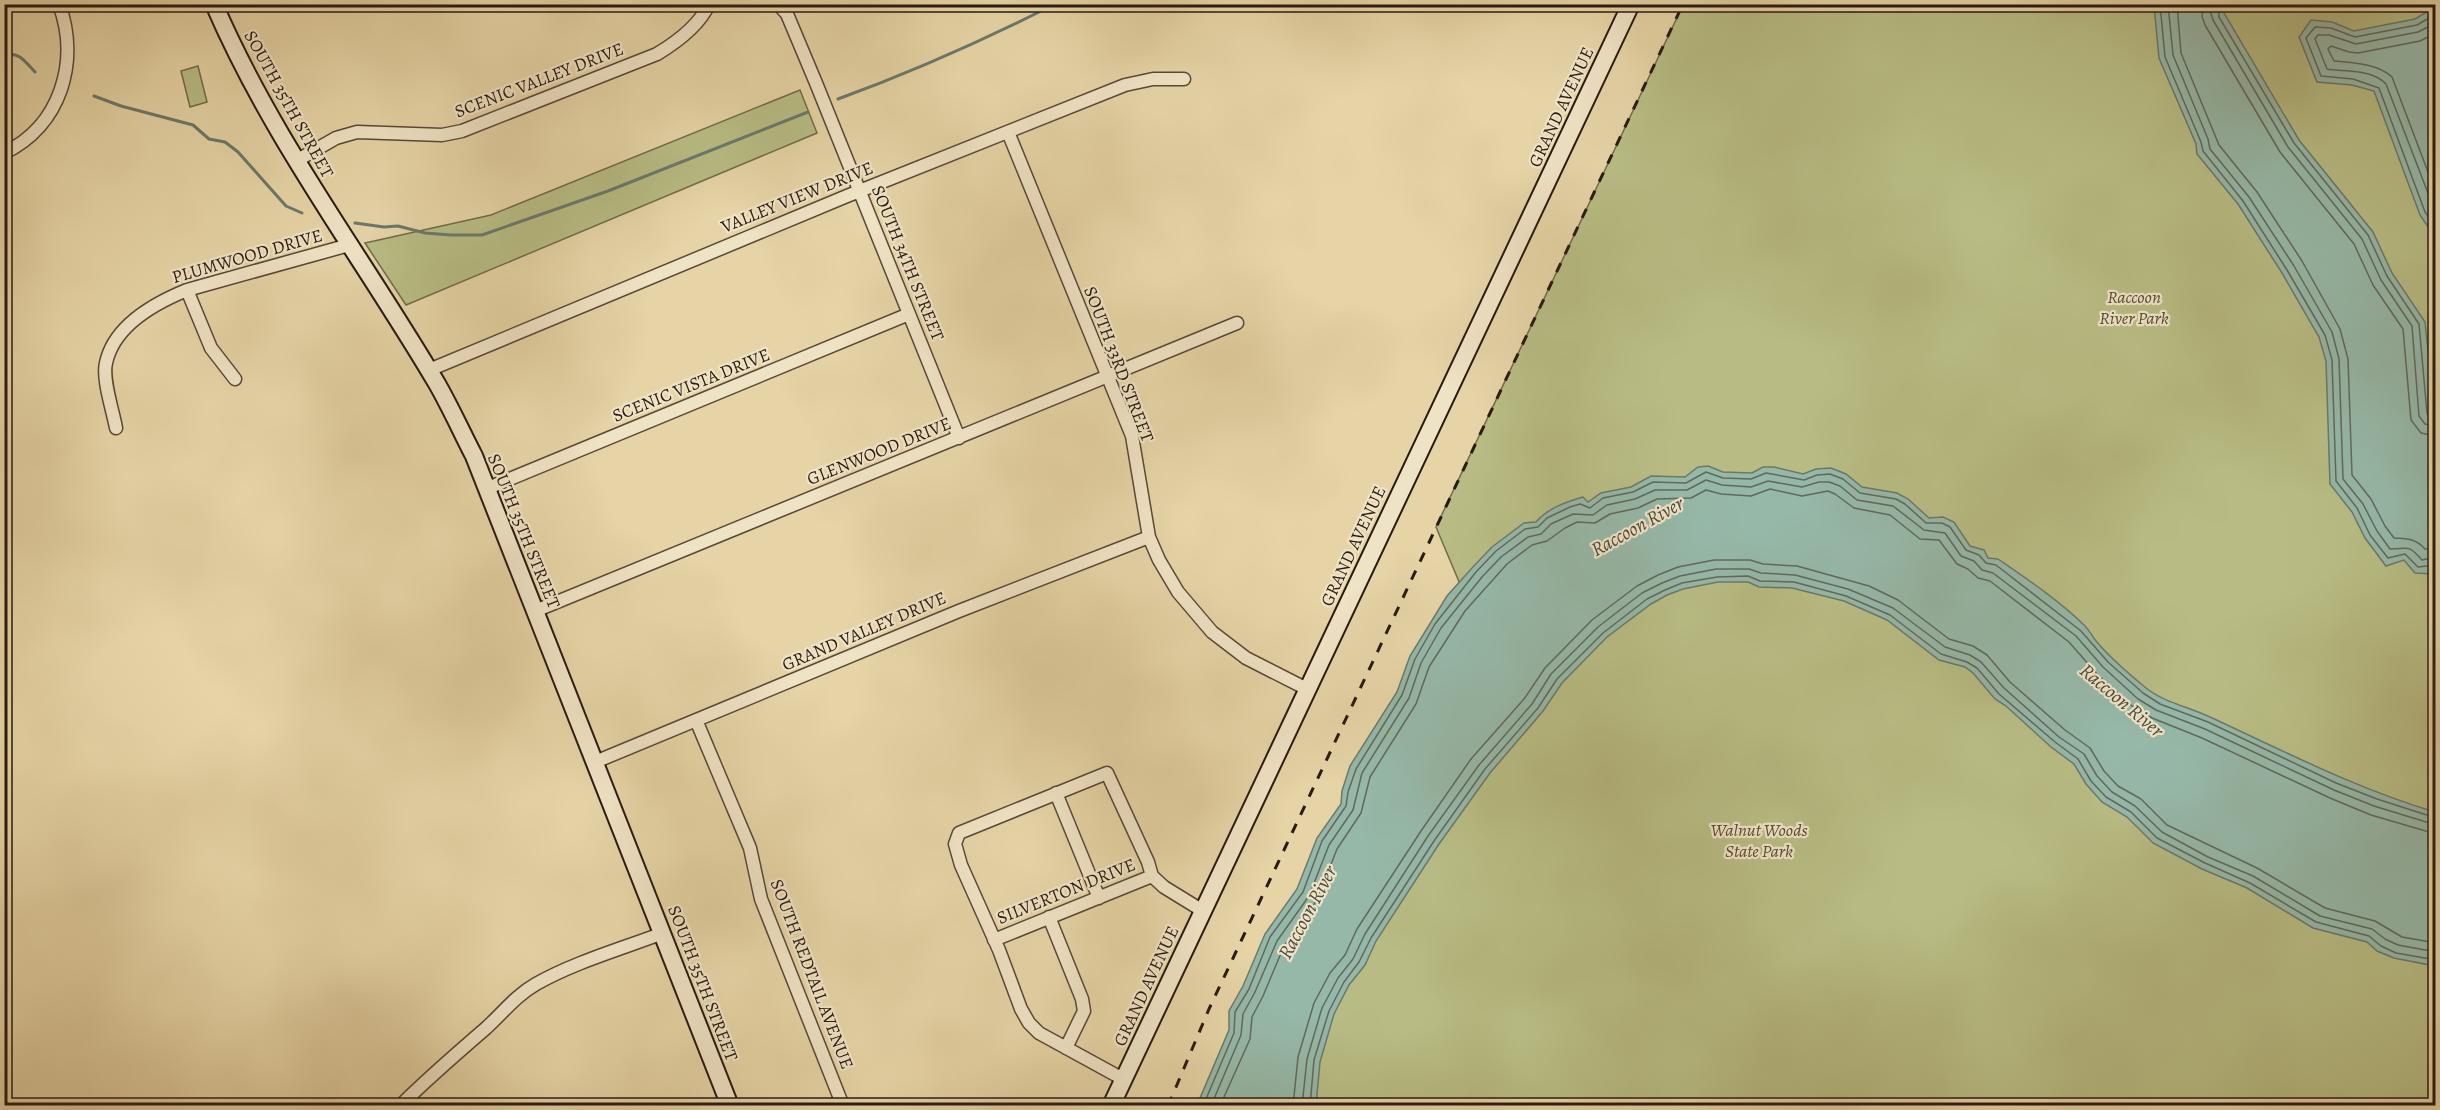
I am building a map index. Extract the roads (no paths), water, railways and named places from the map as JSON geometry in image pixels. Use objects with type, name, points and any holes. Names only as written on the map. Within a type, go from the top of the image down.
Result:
[{"type":"street","points":[[4,153],[27,140],[40,126],[58,98],[65,81],[69,48],[67,30],[59,4]]},
{"type":"street","name":"SOUTH 35TH STREET","points":[[214,4],[237,59],[296,161],[429,370],[474,456],[730,1106]]},
{"type":"street","name":"SCENIC VALLEY DRIVE","points":[[296,161],[336,138],[357,132],[442,135],[490,122],[657,54],[674,44],[690,30],[709,4]]},
{"type":"street","name":"SOUTH 34TH STREET","points":[[778,4],[787,14],[959,438]]},
{"type":"street","name":"GRAND AVENUE","points":[[1111,1106],[1631,4]]},
{"type":"street","name":"VALLEY VIEW DRIVE","points":[[429,370],[859,191],[1125,85],[1153,79],[1185,79]]},
{"type":"street","name":"SOUTH 33RD STREET","points":[[1008,132],[1132,436],[1149,537],[1159,560],[1178,592],[1212,632],[1246,658],[1307,689]]},
{"type":"street","name":"PLUMWOOD DRIVE","points":[[116,428],[106,379],[106,363],[116,341],[137,318],[163,300],[187,290],[349,245]]},
{"type":"street","points":[[187,290],[211,348],[235,379]]},
{"type":"street","name":"SCENIC VISTA DRIVE","points":[[488,488],[909,314]]},
{"type":"street","name":"GLENWOOD DRIVE","points":[[535,611],[1237,323]]},
{"type":"street","name":"GRAND VALLEY DRIVE","points":[[595,762],[959,611],[1149,537]]},
{"type":"street","name":"SOUTH REDTAIL AVENUE","points":[[696,720],[750,848],[761,899],[843,1106]]},
{"type":"street","points":[[1123,1079],[1039,1033],[1029,1023],[1021,1009],[961,865],[955,844],[959,833],[1107,773],[1148,862],[1152,876],[1164,887],[1203,911]]},
{"type":"street","points":[[1056,793],[1099,898]]},
{"type":"street","name":"SILVERTON DRIVE","points":[[994,940],[1152,876]]},
{"type":"street","points":[[1049,917],[1082,999],[1084,1011],[1066,1048]]},
{"type":"street","points":[[400,1106],[436,1070],[487,1027],[504,1008],[534,985],[663,933]]},
{"type":"water","points":[[2154,5],[2228,5],[2224,13],[2299,140],[2373,232],[2392,273],[2425,322],[2436,429],[2436,565],[2432,574],[2415,573],[2404,560],[2386,566],[2365,538],[2352,512],[2330,484],[2326,361],[2319,337],[2238,204],[2197,154],[2196,144],[2159,58]]},
{"type":"water","points":[[2435,7],[2435,237],[2420,215],[2374,91],[2352,85],[2317,82],[2299,37],[2311,20],[2332,22],[2354,31],[2415,19]]},
{"type":"water","name":"Raccoon River","points":[[1708,466],[1723,472],[1752,473],[1763,467],[1774,467],[1803,474],[1816,469],[1831,468],[1846,474],[1862,487],[1897,493],[1908,499],[1929,518],[1943,517],[1954,522],[1970,546],[1984,550],[1988,558],[1998,559],[2054,599],[2085,626],[2113,660],[2153,693],[2350,781],[2435,812],[2435,966],[2394,958],[2377,951],[2367,942],[2313,928],[2247,888],[2202,869],[2153,843],[2127,817],[2102,802],[2086,784],[2074,764],[1995,699],[1973,673],[1965,667],[1939,660],[1887,620],[1844,601],[1792,588],[1759,587],[1748,582],[1718,582],[1683,589],[1667,595],[1651,604],[1607,637],[1562,683],[1543,711],[1490,773],[1439,844],[1376,941],[1365,965],[1349,985],[1334,1014],[1320,1062],[1316,1105],[1197,1105],[1229,1030],[1229,1011],[1243,986],[1265,934],[1297,889],[1317,838],[1341,804],[1342,791],[1350,766],[1397,692],[1410,656],[1447,596],[1492,547],[1524,523],[1536,522],[1558,506],[1583,497],[1588,502],[1601,493],[1631,487],[1651,476],[1685,477],[1698,467]]},
{"type":"waterway","points":[[838,99],[948,55],[1055,4]]},
{"type":"waterway","points":[[4,56],[18,56],[35,72]]},
{"type":"waterway","points":[[94,96],[121,106],[193,125],[209,139],[225,142],[238,152],[286,206],[302,213]]},
{"type":"waterway","points":[[355,223],[384,227],[398,226],[425,233],[482,235],[608,191],[808,112]]},
{"type":"railway","points":[[1168,1106],[1209,1009],[1683,4]]},
{"type":"park label","name":"Raccoon River Park","points":[[2134,307]]},
{"type":"park label","name":"Walnut Woods State Park","points":[[1759,840]]}]
